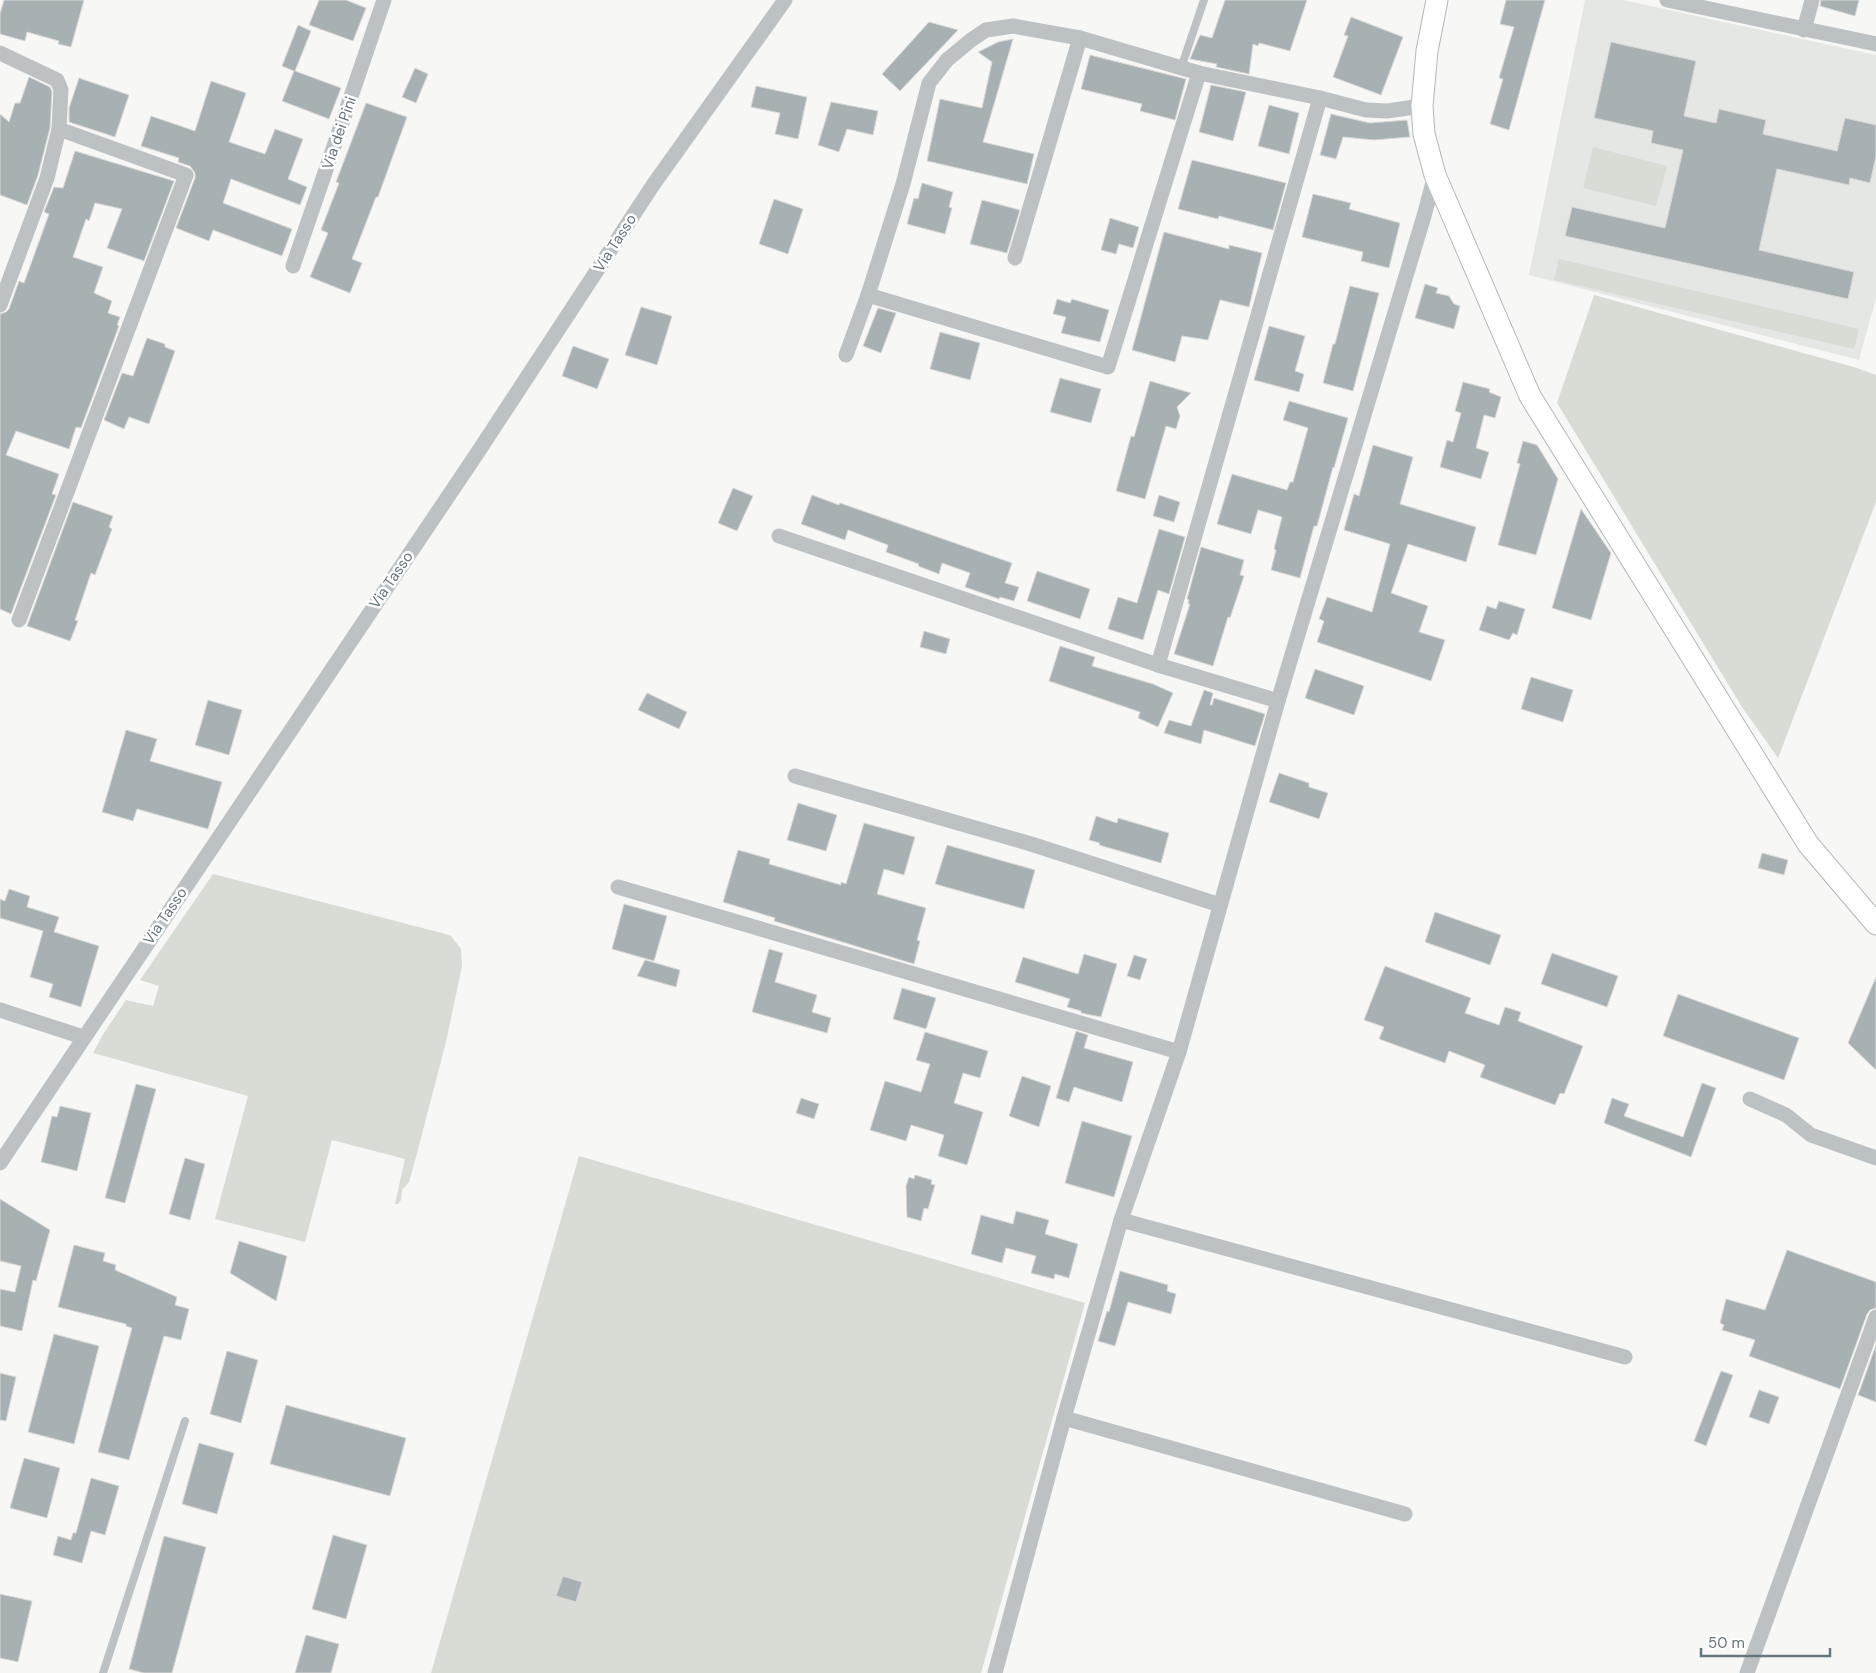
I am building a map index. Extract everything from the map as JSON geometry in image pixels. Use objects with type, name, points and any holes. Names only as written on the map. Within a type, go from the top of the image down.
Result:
[{"type":"street","name":"Via dei Pini","points":[[293,266],[384,0]]},
{"type":"street","name":"Via Tasso","points":[[0,1163],[472,461],[653,185],[785,0]]},
{"type":"street","points":[[1437,0],[1426,51],[1422,106],[1424,134],[1434,175],[1530,396],[1808,844],[1876,924]]},
{"type":"street","points":[[1667,0],[1704,4],[1804,30],[1876,44]]},
{"type":"street","points":[[1804,30],[1812,0]]},
{"type":"street","points":[[846,355],[868,294],[903,184],[930,83],[947,60],[986,30],[1013,26],[1080,38],[1200,73],[1320,98],[1366,110],[1387,111],[1422,106]]},
{"type":"street","points":[[1015,258],[1080,38]]},
{"type":"street","points":[[0,53],[57,80],[61,90],[59,129],[47,178],[0,305]]},
{"type":"street","points":[[868,294],[1108,367],[1200,73]]},
{"type":"street","points":[[1158,665],[1320,98]]},
{"type":"street","points":[[19,620],[186,175],[59,129]]},
{"type":"street","points":[[995,1673],[1064,1418],[1121,1220],[1178,1052],[1278,701],[1424,216],[1434,175]]},
{"type":"street","points":[[780,536],[1158,665],[1278,701]]},
{"type":"street","points":[[795,776],[1031,844],[1220,905]]},
{"type":"street","points":[[618,887],[1178,1052]]},
{"type":"street","points":[[0,1010],[84,1037]]},
{"type":"street","points":[[1750,1099],[1786,1115],[1811,1134],[1876,1158]]},
{"type":"street","points":[[1121,1220],[1625,1357]]},
{"type":"street","points":[[1747,1673],[1876,1317]]},
{"type":"street","points":[[1064,1418],[1405,1514]]},
{"type":"lane","points":[[1181,68],[1204,0]]},
{"type":"lane","points":[[103,1673],[185,1421]]},
{"type":"shaded area","points":[[1585,0],[1623,0],[1876,55],[1876,298],[1859,360],[1529,275]]},
{"type":"shaded area","points":[[1593,147],[1667,166],[1656,206],[1583,188]]},
{"type":"shaded area","points":[[1559,259],[1859,329],[1854,349],[1554,280]]},
{"type":"shaded area","points":[[1594,295],[1854,367],[1876,375],[1876,502],[1778,758],[1742,707],[1557,403]]},
{"type":"shaded area","points":[[213,874],[442,933],[451,936],[461,949],[462,966],[446,1042],[409,1182],[402,1190],[401,1200],[398,1204],[395,1204],[405,1159],[332,1140],[305,1242],[215,1219],[248,1096],[93,1053],[126,1000],[153,1006],[159,986],[140,980]]},
{"type":"shaded area","points":[[579,1156],[1085,1303],[981,1673],[431,1673]]},
{"type":"building","points":[[4,0],[84,0],[71,47],[58,44],[59,41],[27,32],[25,41],[0,34],[0,14]]},
{"type":"building","points":[[319,0],[346,0],[366,8],[353,41],[309,25]]},
{"type":"building","points":[[1225,0],[1307,0],[1290,51],[1259,43],[1258,46],[1253,44],[1249,74],[1216,67],[1217,64],[1190,59],[1200,35],[1212,38]]},
{"type":"building","points":[[1506,0],[1545,0],[1509,130],[1490,124],[1503,79],[1499,78],[1514,27],[1500,24]]},
{"type":"building","points":[[1821,0],[1859,0],[1855,16],[1820,6]]},
{"type":"building","points":[[1351,17],[1403,37],[1381,95],[1333,77],[1348,36],[1344,35]]},
{"type":"building","points":[[929,22],[958,30],[900,91],[882,74]]},
{"type":"building","points":[[298,25],[311,31],[295,71],[341,88],[329,119],[282,101],[294,71],[282,66]]},
{"type":"building","points":[[1013,39],[983,142],[1034,154],[1027,184],[927,161],[940,99],[982,108],[992,62],[978,52],[998,42]]},
{"type":"building","points":[[1611,42],[1696,61],[1684,116],[1716,123],[1719,109],[1766,120],[1763,134],[1837,151],[1845,118],[1876,125],[1876,156],[1870,183],[1850,178],[1849,185],[1777,169],[1759,250],[1854,272],[1848,299],[1565,236],[1572,207],[1665,228],[1683,150],[1651,143],[1653,131],[1594,118]]},
{"type":"building","points":[[1090,55],[1186,79],[1175,120],[1140,111],[1142,104],[1081,89]]},
{"type":"building","points":[[415,68],[428,74],[416,103],[402,97]]},
{"type":"building","points":[[29,77],[50,87],[52,92],[50,128],[38,175],[27,205],[0,195],[0,114],[9,122],[15,103],[20,103]]},
{"type":"building","points":[[79,78],[129,95],[115,137],[69,122],[69,108]]},
{"type":"building","points":[[211,81],[246,93],[229,142],[265,154],[275,129],[303,139],[288,179],[307,187],[300,205],[231,179],[223,203],[292,229],[282,256],[213,230],[209,241],[176,228],[195,178],[195,173],[190,166],[178,162],[179,158],[141,146],[151,116],[195,131]]},
{"type":"building","points":[[1211,85],[1246,92],[1233,141],[1199,132]]},
{"type":"building","points":[[756,86],[807,97],[798,139],[775,134],[780,113],[751,107]]},
{"type":"building","points":[[831,102],[878,111],[873,135],[847,129],[839,152],[818,145]]},
{"type":"building","points":[[366,103],[407,117],[378,197],[376,197],[352,259],[362,263],[350,293],[310,277],[328,233],[321,230],[339,183],[336,182]]},
{"type":"building","points":[[1269,105],[1299,113],[1289,154],[1258,146]]},
{"type":"building","points":[[1331,114],[1370,123],[1407,120],[1410,137],[1374,140],[1343,137],[1336,159],[1320,155]]},
{"type":"building","points":[[75,151],[174,181],[144,261],[107,248],[122,209],[95,203],[89,221],[86,219],[73,257],[103,267],[94,293],[112,301],[108,313],[120,317],[117,325],[119,326],[81,428],[76,427],[69,449],[16,431],[6,455],[59,474],[52,494],[56,495],[11,614],[0,609],[0,314],[9,309],[19,281],[24,283],[49,214],[44,212],[54,187],[63,188]]},
{"type":"building","points":[[1192,160],[1286,183],[1273,230],[1219,216],[1218,219],[1178,209]]},
{"type":"building","points":[[922,183],[953,192],[949,207],[952,208],[945,234],[907,224],[914,198],[918,199]]},
{"type":"building","points":[[1313,194],[1351,203],[1349,209],[1400,223],[1389,268],[1361,261],[1363,252],[1302,237]]},
{"type":"building","points":[[774,199],[803,209],[788,254],[759,244]]},
{"type":"building","points":[[982,200],[1020,210],[1007,253],[970,244]]},
{"type":"building","points":[[1110,218],[1139,227],[1133,248],[1119,244],[1116,254],[1101,250]]},
{"type":"building","points":[[1164,232],[1229,249],[1229,245],[1262,253],[1249,307],[1220,300],[1208,340],[1182,336],[1175,362],[1132,350]]},
{"type":"building","points":[[1425,284],[1438,288],[1436,293],[1449,296],[1454,304],[1460,306],[1454,329],[1415,318]]},
{"type":"building","points":[[1350,286],[1379,293],[1353,391],[1323,383]]},
{"type":"building","points":[[1057,299],[1070,303],[1072,299],[1109,310],[1100,342],[1061,333],[1066,317],[1053,314]]},
{"type":"building","points":[[641,307],[672,316],[657,365],[625,355]]},
{"type":"building","points":[[878,308],[896,313],[881,353],[863,346]]},
{"type":"building","points":[[1269,326],[1305,336],[1295,371],[1304,374],[1299,392],[1254,380]]},
{"type":"building","points":[[940,332],[980,343],[970,380],[930,369]]},
{"type":"building","points":[[147,338],[165,344],[165,347],[175,351],[149,424],[129,417],[124,429],[104,420],[122,373],[133,376]]},
{"type":"building","points":[[573,346],[609,359],[597,389],[562,376]]},
{"type":"building","points":[[1060,378],[1101,389],[1091,423],[1050,412]]},
{"type":"building","points":[[1150,381],[1191,393],[1177,407],[1180,416],[1176,429],[1166,426],[1145,499],[1116,491],[1131,436],[1134,437]]},
{"type":"building","points":[[1463,382],[1490,389],[1489,392],[1501,397],[1495,418],[1484,415],[1476,448],[1489,452],[1481,479],[1440,467],[1447,440],[1453,442],[1461,413],[1455,411]]},
{"type":"building","points":[[1289,401],[1348,418],[1317,526],[1314,526],[1300,578],[1271,570],[1282,517],[1258,510],[1251,534],[1217,524],[1232,474],[1287,490],[1290,482],[1293,482],[1308,428],[1283,420]]},
{"type":"building","points":[[1523,441],[1537,445],[1558,479],[1536,555],[1498,545],[1520,464],[1517,463]]},
{"type":"building","points":[[1373,445],[1413,457],[1400,504],[1476,527],[1466,562],[1408,544],[1391,593],[1428,606],[1419,632],[1445,640],[1431,681],[1317,642],[1324,621],[1319,619],[1327,597],[1372,612],[1390,544],[1344,530],[1354,494],[1359,496]]},
{"type":"building","points":[[733,488],[753,496],[737,531],[718,523]]},
{"type":"building","points":[[812,495],[1012,563],[1005,583],[1019,587],[1014,601],[1000,597],[999,599],[965,587],[970,573],[942,563],[939,574],[918,566],[919,564],[886,552],[888,545],[848,530],[845,540],[801,524]]},
{"type":"building","points":[[1159,495],[1180,502],[1174,522],[1153,516]]},
{"type":"building","points":[[73,502],[113,516],[109,527],[112,529],[95,575],[91,573],[75,620],[78,621],[70,641],[27,626]]},
{"type":"building","points":[[1581,509],[1611,553],[1591,620],[1552,608]]},
{"type":"building","points":[[1159,529],[1185,537],[1169,594],[1158,590],[1143,640],[1108,629],[1118,597],[1137,603]]},
{"type":"building","points":[[1201,547],[1244,560],[1240,575],[1244,576],[1230,618],[1228,617],[1213,666],[1174,654],[1190,604],[1188,604],[1189,600],[1187,599]]},
{"type":"building","points":[[1037,571],[1090,589],[1080,619],[1027,601]]},
{"type":"building","points":[[1499,601],[1525,609],[1517,635],[1513,633],[1509,640],[1479,630],[1487,606],[1496,609]]},
{"type":"building","points":[[924,631],[950,639],[946,654],[920,647]]},
{"type":"building","points":[[1060,646],[1095,657],[1092,666],[1153,684],[1173,693],[1158,727],[1138,718],[1140,712],[1049,681]]},
{"type":"building","points":[[1315,669],[1364,686],[1354,715],[1305,698]]},
{"type":"building","points":[[1531,677],[1573,690],[1563,722],[1521,709]]},
{"type":"building","points":[[1204,690],[1213,693],[1210,705],[1212,705],[1214,698],[1265,714],[1255,746],[1204,730],[1201,744],[1164,733],[1169,720],[1191,726]]},
{"type":"building","points":[[647,693],[687,712],[679,729],[638,710]]},
{"type":"building","points":[[208,700],[242,710],[229,755],[195,745]]},
{"type":"building","points":[[126,730],[157,739],[150,761],[222,782],[208,829],[137,809],[133,821],[102,812]]},
{"type":"building","points":[[1279,773],[1309,783],[1309,787],[1328,793],[1319,819],[1269,802]]},
{"type":"building","points":[[798,803],[837,815],[826,851],[787,840]]},
{"type":"building","points":[[1096,816],[1117,823],[1118,818],[1169,833],[1161,863],[1099,845],[1100,843],[1089,840]]},
{"type":"building","points":[[864,823],[915,837],[904,875],[884,869],[877,894],[926,908],[917,940],[920,941],[914,964],[774,921],[775,918],[723,902],[738,850],[770,859],[769,864],[841,885],[841,882],[846,884]]},
{"type":"building","points":[[947,845],[1035,870],[1024,909],[935,884]]},
{"type":"building","points":[[1762,853],[1788,860],[1784,875],[1758,868]]},
{"type":"building","points":[[9,889],[30,896],[27,907],[59,917],[54,932],[99,946],[81,1007],[49,997],[53,984],[30,977],[43,931],[0,918],[0,899],[5,901]]},
{"type":"building","points":[[624,904],[667,916],[654,961],[612,949]]},
{"type":"building","points":[[1435,912],[1501,935],[1490,965],[1425,942]]},
{"type":"building","points":[[769,949],[783,953],[775,982],[817,995],[812,1012],[831,1018],[827,1033],[752,1012]]},
{"type":"building","points":[[1552,953],[1618,976],[1607,1007],[1541,984]]},
{"type":"building","points":[[1084,954],[1117,964],[1101,1017],[1081,1013],[1081,1011],[1067,1007],[1070,999],[1015,982],[1023,957],[1078,974]]},
{"type":"building","points":[[1134,955],[1147,959],[1140,980],[1127,976]]},
{"type":"building","points":[[645,960],[680,970],[676,987],[637,976]]},
{"type":"building","points":[[1385,966],[1471,998],[1465,1013],[1499,1025],[1505,1007],[1521,1012],[1518,1021],[1583,1046],[1564,1094],[1560,1093],[1555,1105],[1480,1077],[1485,1065],[1449,1051],[1445,1063],[1379,1039],[1384,1027],[1364,1020]]},
{"type":"building","points":[[1876,977],[1876,1070],[1848,1043]]},
{"type":"building","points":[[902,988],[936,998],[926,1029],[893,1019]]},
{"type":"building","points":[[1678,994],[1799,1038],[1784,1080],[1663,1036]]},
{"type":"building","points":[[1076,1031],[1088,1035],[1084,1048],[1133,1062],[1122,1102],[1074,1087],[1069,1102],[1056,1098]]},
{"type":"building","points":[[925,1032],[988,1051],[980,1078],[963,1073],[954,1103],[983,1112],[967,1165],[938,1156],[944,1135],[911,1125],[906,1141],[870,1130],[885,1081],[921,1092],[930,1064],[916,1060]]},
{"type":"building","points":[[1022,1076],[1051,1086],[1039,1127],[1009,1116]]},
{"type":"building","points":[[1702,1083],[1716,1088],[1691,1157],[1604,1123],[1612,1098],[1629,1104],[1624,1116],[1683,1137]]},
{"type":"building","points":[[136,1084],[156,1089],[125,1203],[105,1198]]},
{"type":"building","points":[[801,1098],[819,1104],[814,1119],[796,1113]]},
{"type":"building","points":[[60,1106],[91,1113],[77,1171],[41,1162],[52,1116],[57,1117]]},
{"type":"building","points":[[1082,1121],[1132,1136],[1114,1197],[1065,1183]]},
{"type":"building","points":[[185,1158],[205,1164],[190,1220],[169,1214]]},
{"type":"building","points":[[915,1175],[932,1180],[931,1184],[935,1185],[928,1209],[924,1208],[921,1221],[907,1217],[906,1186],[909,1177],[914,1179]]},
{"type":"building","points":[[0,1199],[50,1230],[36,1281],[33,1280],[22,1331],[0,1326],[0,1289],[15,1292],[21,1266],[0,1261]]},
{"type":"building","points":[[1016,1211],[1049,1220],[1045,1234],[1078,1244],[1069,1278],[1055,1274],[1054,1279],[1031,1273],[1036,1256],[1006,1248],[1002,1263],[971,1254],[981,1215],[1013,1224]]},
{"type":"building","points":[[239,1241],[287,1256],[276,1301],[230,1273]]},
{"type":"building","points":[[74,1245],[105,1253],[103,1261],[116,1265],[115,1270],[177,1297],[175,1305],[189,1309],[181,1340],[164,1336],[129,1460],[98,1452],[132,1328],[126,1326],[126,1324],[58,1307]]},
{"type":"building","points":[[1787,1250],[1876,1282],[1876,1308],[1870,1310],[1867,1314],[1840,1389],[1749,1356],[1755,1340],[1722,1330],[1724,1325],[1720,1323],[1726,1299],[1765,1310]]},
{"type":"building","points":[[1120,1271],[1168,1285],[1167,1291],[1176,1294],[1171,1314],[1128,1302],[1115,1346],[1098,1341],[1107,1311],[1109,1312]]},
{"type":"building","points":[[54,1334],[99,1346],[74,1444],[28,1432]]},
{"type":"building","points":[[1876,1345],[1876,1402],[1858,1395]]},
{"type":"building","points":[[227,1351],[258,1360],[241,1423],[210,1414]]},
{"type":"building","points":[[1721,1371],[1733,1375],[1706,1446],[1694,1441]]},
{"type":"building","points":[[0,1373],[16,1377],[6,1421],[0,1420]]},
{"type":"building","points":[[1759,1390],[1779,1397],[1769,1424],[1749,1417]]},
{"type":"building","points":[[286,1405],[406,1438],[390,1496],[270,1464]]},
{"type":"building","points":[[199,1443],[234,1453],[217,1514],[182,1504]]},
{"type":"building","points":[[24,1458],[60,1468],[47,1518],[10,1508]]},
{"type":"building","points":[[91,1478],[119,1486],[105,1535],[91,1531],[82,1563],[53,1555],[58,1536],[71,1540],[73,1533],[76,1533]]},
{"type":"building","points":[[333,1535],[367,1545],[346,1619],[312,1609]]},
{"type":"building","points":[[164,1536],[206,1547],[172,1673],[144,1673],[129,1669]]},
{"type":"building","points":[[563,1576],[582,1582],[576,1602],[556,1596]]},
{"type":"building","points":[[0,1594],[32,1601],[18,1662],[0,1658]]},
{"type":"building","points":[[306,1635],[339,1644],[331,1673],[295,1673]]}]
